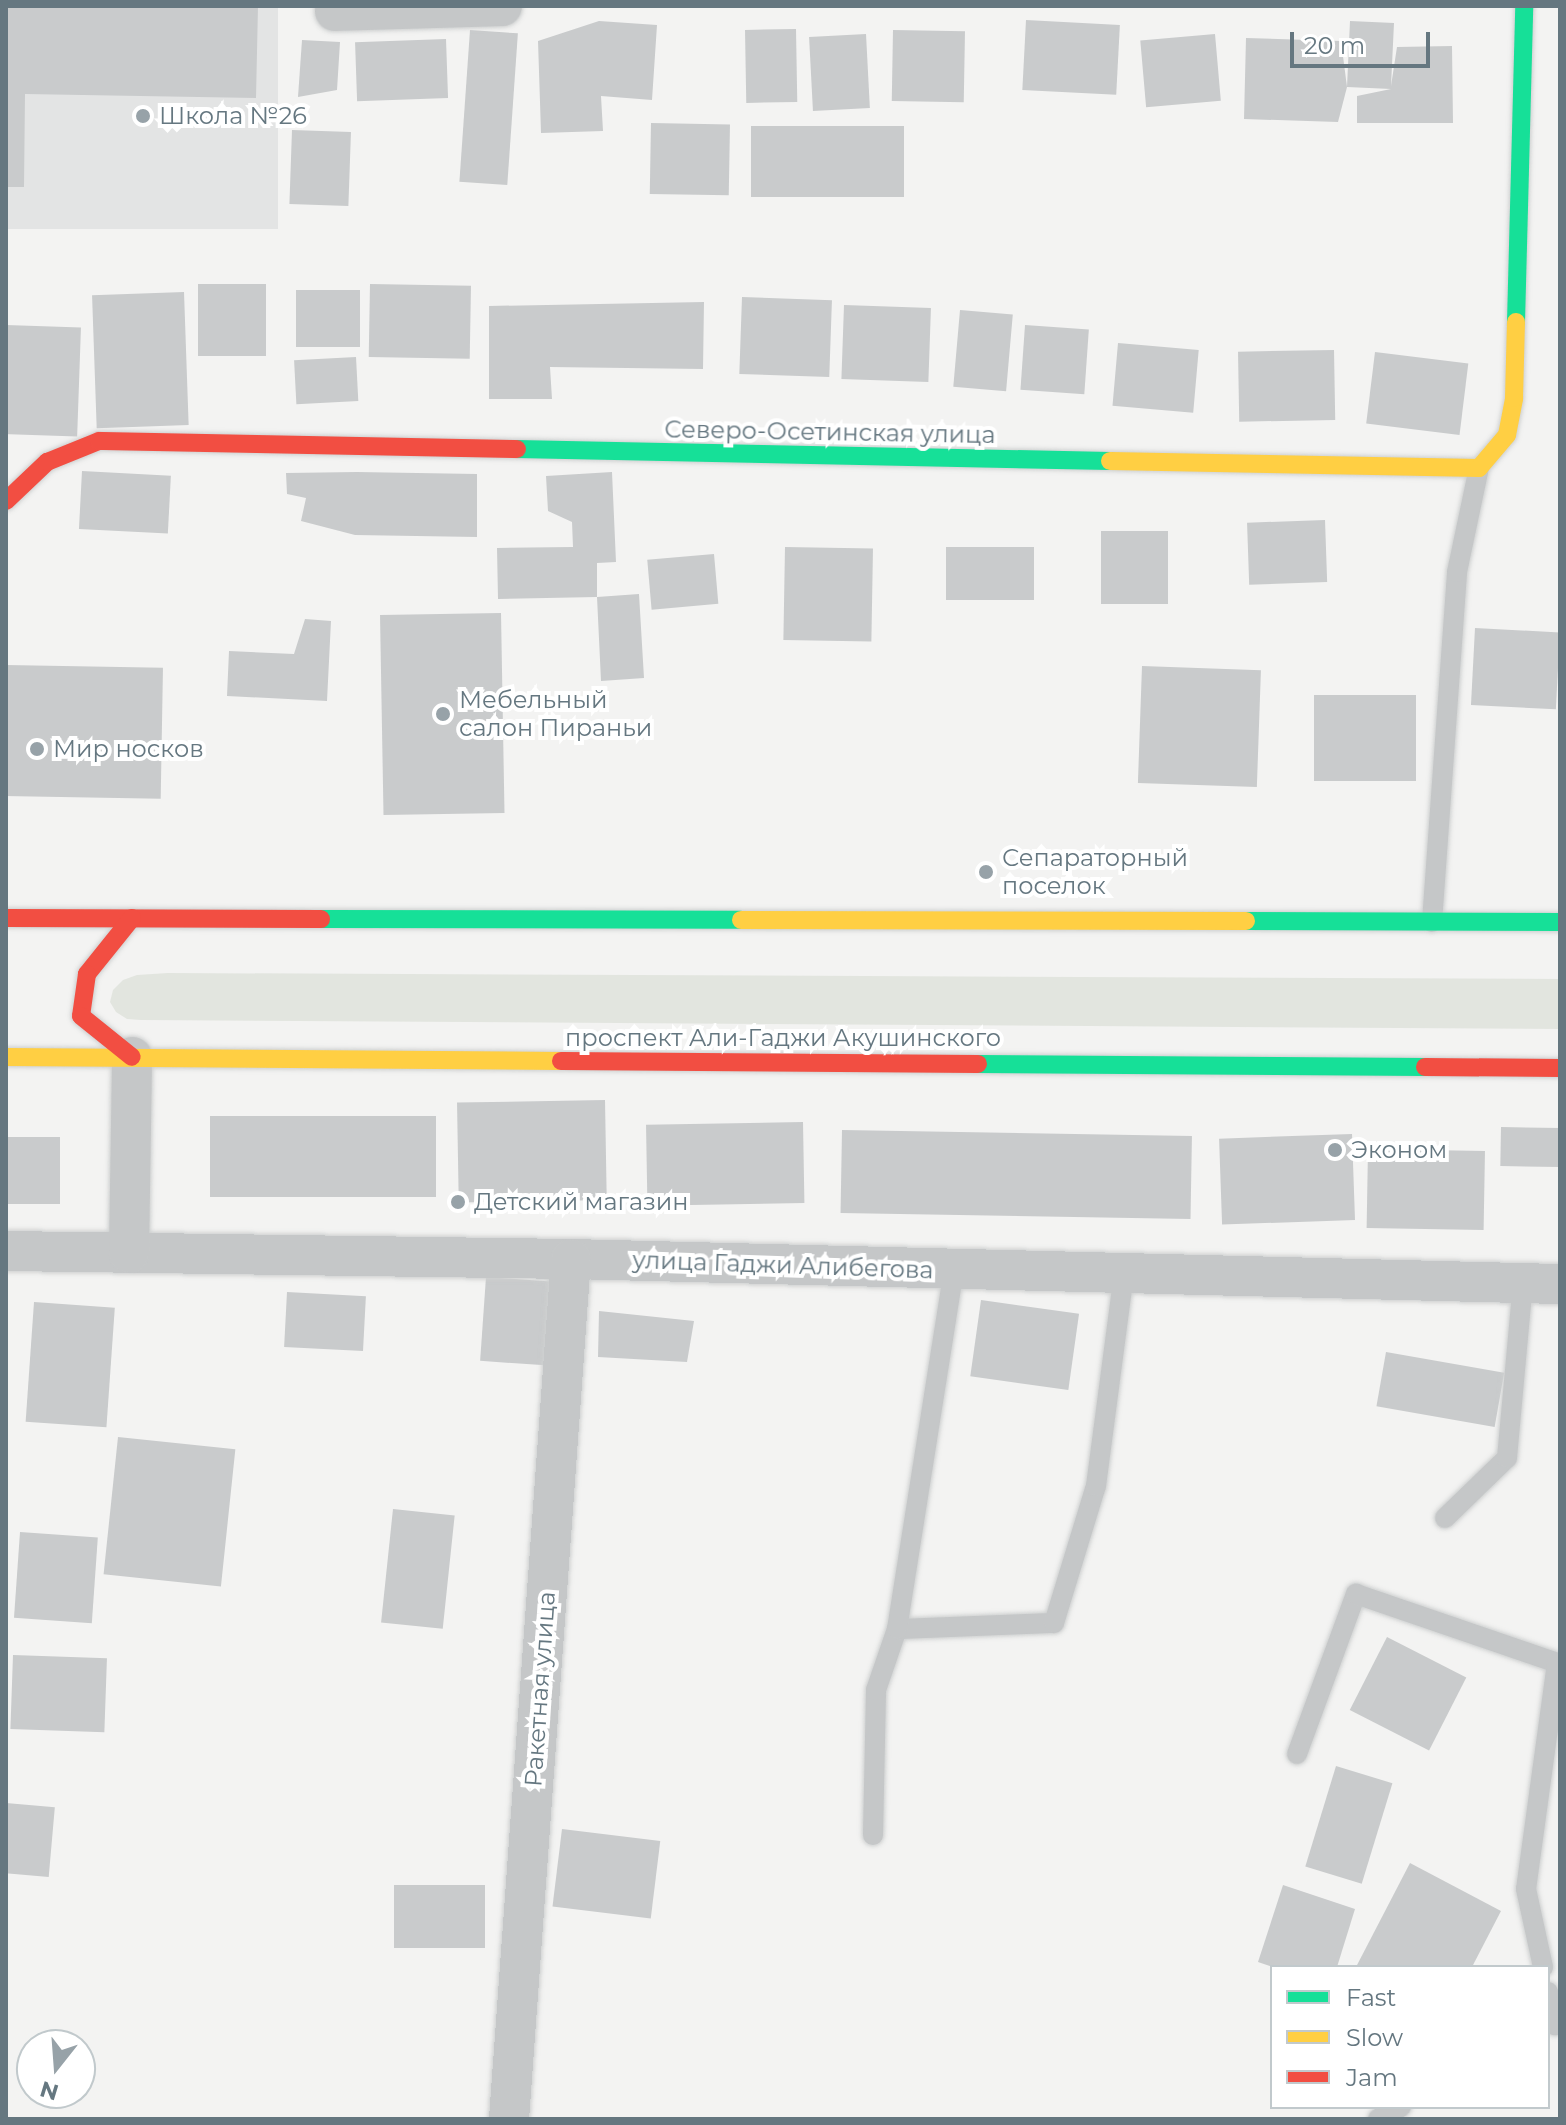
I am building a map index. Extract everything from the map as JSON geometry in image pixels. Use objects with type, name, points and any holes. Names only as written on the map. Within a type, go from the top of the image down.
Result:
[{"type":"main road","points":[[1479,468],[1507,435],[1514,398],[1524,6]]},
{"type":"main road","name":"Северо-Осетинская улица","points":[[6,501],[47,462],[99,441],[1479,468]]},
{"type":"main road","points":[[6,918],[1560,922]]},
{"type":"main road","points":[[132,918],[87,974],[81,1016],[132,1057]]},
{"type":"main road","name":"проспект Али-Гаджи Акушинского","points":[[6,1057],[1560,1068]]},
{"type":"street","points":[[335,11],[502,6]]},
{"type":"street","points":[[129,1253],[132,1057]]},
{"type":"street","name":"улица Гаджи Алибегова","points":[[6,1251],[571,1259],[1542,1284]]},
{"type":"street","name":"Ракетная улица","points":[[509,2119],[571,1259]]},
{"type":"lane","points":[[1432,922],[1457,572],[1479,468]]},
{"type":"lane","points":[[873,1835],[876,1690],[897,1629],[954,1269]]},
{"type":"lane","points":[[897,1629],[1054,1623],[1096,1486],[1124,1273]]},
{"type":"lane","points":[[1445,1518],[1507,1458],[1542,1284]]},
{"type":"lane","points":[[1297,1754],[1356,1594],[1557,1663],[1526,1889],[1543,1965]]},
{"type":"lane","points":[[1550,2003],[1554,2026]]},
{"type":"lane","points":[[1378,2119],[1397,2109]]},
{"type":"shaded area","name":"Школа №26","points":[[6,6],[278,6],[278,229],[6,229]]},
{"type":"shaded area","points":[[137,975],[1560,979],[1560,1029],[141,1020],[127,1019],[116,1012],[110,1002],[113,990],[123,980]]},
{"type":"building","points":[[6,6],[258,6],[256,98],[25,94],[24,187],[6,187]]},
{"type":"building","points":[[1026,20],[1120,25],[1116,95],[1022,90]]},
{"type":"building","points":[[599,21],[657,25],[652,100],[601,96],[603,131],[541,133],[538,41]]},
{"type":"building","points":[[1350,21],[1394,23],[1391,86],[1397,47],[1452,46],[1453,123],[1357,123],[1357,96],[1391,89],[1347,87]]},
{"type":"building","points":[[796,29],[797,102],[746,103],[745,30]]},
{"type":"building","points":[[470,30],[518,33],[507,185],[459,182]]},
{"type":"building","points":[[893,30],[965,31],[964,102],[892,101]]},
{"type":"building","points":[[866,34],[870,108],[813,111],[809,37]]},
{"type":"building","points":[[1215,34],[1221,101],[1146,107],[1140,41]]},
{"type":"building","points":[[1246,38],[1341,41],[1347,87],[1338,122],[1244,119]]},
{"type":"building","points":[[446,39],[448,98],[357,101],[355,42]]},
{"type":"building","points":[[302,40],[340,42],[337,90],[298,97]]},
{"type":"building","points":[[651,123],[730,124],[729,195],[650,194]]},
{"type":"building","points":[[751,126],[904,126],[904,197],[751,197]]},
{"type":"building","points":[[292,130],[351,132],[348,206],[289,204]]},
{"type":"building","points":[[198,284],[266,284],[266,356],[198,356]]},
{"type":"building","points":[[370,284],[471,286],[470,359],[369,357]]},
{"type":"building","points":[[296,290],[360,290],[360,347],[296,347]]},
{"type":"building","points":[[184,292],[189,425],[97,428],[92,295]]},
{"type":"building","points":[[742,297],[832,300],[829,377],[739,374]]},
{"type":"building","points":[[704,302],[703,369],[550,367],[552,399],[489,399],[489,306]]},
{"type":"building","points":[[844,305],[931,308],[928,382],[841,379]]},
{"type":"building","points":[[960,310],[1013,315],[1006,391],[953,387]]},
{"type":"building","points":[[6,325],[81,328],[77,437],[6,434]]},
{"type":"building","points":[[1025,325],[1089,329],[1084,394],[1020,390]]},
{"type":"building","points":[[1118,343],[1199,350],[1193,413],[1113,406]]},
{"type":"building","points":[[1334,350],[1335,420],[1239,422],[1238,352]]},
{"type":"building","points":[[1375,352],[1468,363],[1460,435],[1366,423]]},
{"type":"building","points":[[356,357],[358,401],[296,404],[294,360]]},
{"type":"building","points":[[82,471],[171,476],[168,534],[79,529]]},
{"type":"building","points":[[612,472],[616,562],[597,563],[597,597],[498,599],[497,548],[573,547],[572,522],[548,511],[546,476]]},
{"type":"building","points":[[286,473],[477,474],[477,537],[355,535],[301,521],[306,498],[287,494]]},
{"type":"building","points":[[1325,520],[1327,582],[1249,585],[1247,523]]},
{"type":"building","points":[[1101,531],[1168,531],[1168,604],[1101,604]]},
{"type":"building","points":[[785,547],[873,549],[871,642],[783,640]]},
{"type":"building","points":[[946,547],[1034,547],[1034,600],[946,600]]},
{"type":"building","points":[[714,554],[718,604],[652,610],[647,560]]},
{"type":"building","points":[[639,594],[644,678],[601,681],[597,597]]},
{"type":"building","name":"Мебельный салон Пираньи","points":[[501,613],[504,813],[384,815],[380,615]]},
{"type":"building","points":[[305,619],[331,621],[327,701],[227,696],[229,651],[294,654]]},
{"type":"building","points":[[1475,628],[1560,632],[1556,709],[1471,705]]},
{"type":"building","points":[[6,665],[163,668],[161,799],[6,796]]},
{"type":"building","points":[[1142,666],[1261,670],[1257,787],[1138,783]]},
{"type":"building","points":[[1314,695],[1416,695],[1416,781],[1314,781]]},
{"type":"building","points":[[605,1100],[607,1200],[459,1203],[457,1103]]},
{"type":"building","points":[[210,1116],[436,1116],[436,1197],[210,1197]]},
{"type":"building","points":[[803,1122],[804,1203],[647,1206],[646,1125]]},
{"type":"building","points":[[1501,1127],[1560,1128],[1559,1167],[1500,1166]]},
{"type":"building","points":[[842,1130],[1192,1136],[1190,1219],[841,1213]]},
{"type":"building","points":[[1352,1134],[1355,1220],[1222,1225],[1219,1139]]},
{"type":"building","points":[[6,1137],[60,1137],[60,1204],[6,1204]]},
{"type":"building","points":[[1368,1149],[1485,1151],[1484,1230],[1367,1228]]},
{"type":"building","points":[[486,1277],[555,1282],[549,1366],[480,1361]]},
{"type":"building","points":[[287,1292],[366,1296],[363,1351],[284,1347]]},
{"type":"building","points":[[981,1300],[1079,1314],[1068,1390],[970,1376]]},
{"type":"building","points":[[34,1302],[115,1308],[106,1427],[26,1422]]},
{"type":"building","points":[[599,1311],[694,1321],[687,1362],[598,1357]]},
{"type":"building","points":[[1386,1352],[1504,1373],[1495,1427],[1376,1406]]},
{"type":"building","points":[[118,1437],[235,1449],[221,1587],[104,1574]]},
{"type":"building","points":[[393,1509],[455,1515],[443,1629],[381,1622]]},
{"type":"building","points":[[20,1532],[98,1537],[92,1623],[14,1618]]},
{"type":"building","points":[[1387,1637],[1466,1677],[1429,1750],[1350,1710]]},
{"type":"building","points":[[13,1655],[107,1658],[104,1732],[10,1729]]},
{"type":"building","points":[[1336,1766],[1392,1783],[1362,1884],[1305,1866]]},
{"type":"building","points":[[6,1803],[55,1807],[49,1877],[6,1873]]},
{"type":"building","points":[[562,1829],[660,1841],[651,1918],[552,1906]]},
{"type":"building","points":[[1410,1863],[1501,1911],[1473,1965],[1357,1965]]},
{"type":"building","points":[[394,1885],[485,1885],[485,1948],[394,1948]]},
{"type":"building","points":[[1283,1885],[1355,1909],[1338,1965],[1270,1966],[1258,1962]]},
{"type":"traffic: fast","points":[[1516,322],[1524,6]]},
{"type":"traffic: fast","points":[[517,449],[1110,461]]},
{"type":"traffic: fast","points":[[321,919],[741,920]]},
{"type":"traffic: fast","points":[[1246,921],[1560,922]]},
{"type":"traffic: fast","points":[[978,1064],[1425,1067]]},
{"type":"traffic: slow","points":[[1110,461],[1479,468],[1507,435],[1514,398],[1516,322]]},
{"type":"traffic: slow","points":[[741,920],[1246,921]]},
{"type":"traffic: slow","points":[[6,1057],[561,1061]]},
{"type":"traffic: jam","points":[[6,501],[47,462],[99,441],[517,449]]},
{"type":"traffic: jam","points":[[6,918],[321,919]]},
{"type":"traffic: jam","points":[[132,918],[87,974],[81,1016],[132,1057]]},
{"type":"traffic: jam","points":[[561,1061],[978,1064]]},
{"type":"traffic: jam","points":[[1425,1067],[1560,1068]]},
{"type":"place","name":"Школа №26","points":[[143,116]]},
{"type":"place","name":"Мебельный салон Пираньи","points":[[443,714]]},
{"type":"place","name":"Мир носков","points":[[37,749]]},
{"type":"place","name":"Сепараторный поселок","points":[[986,872]]},
{"type":"place","name":"Эконом","points":[[1335,1150]]},
{"type":"place","name":"Детский магазин","points":[[458,1202]]}]
